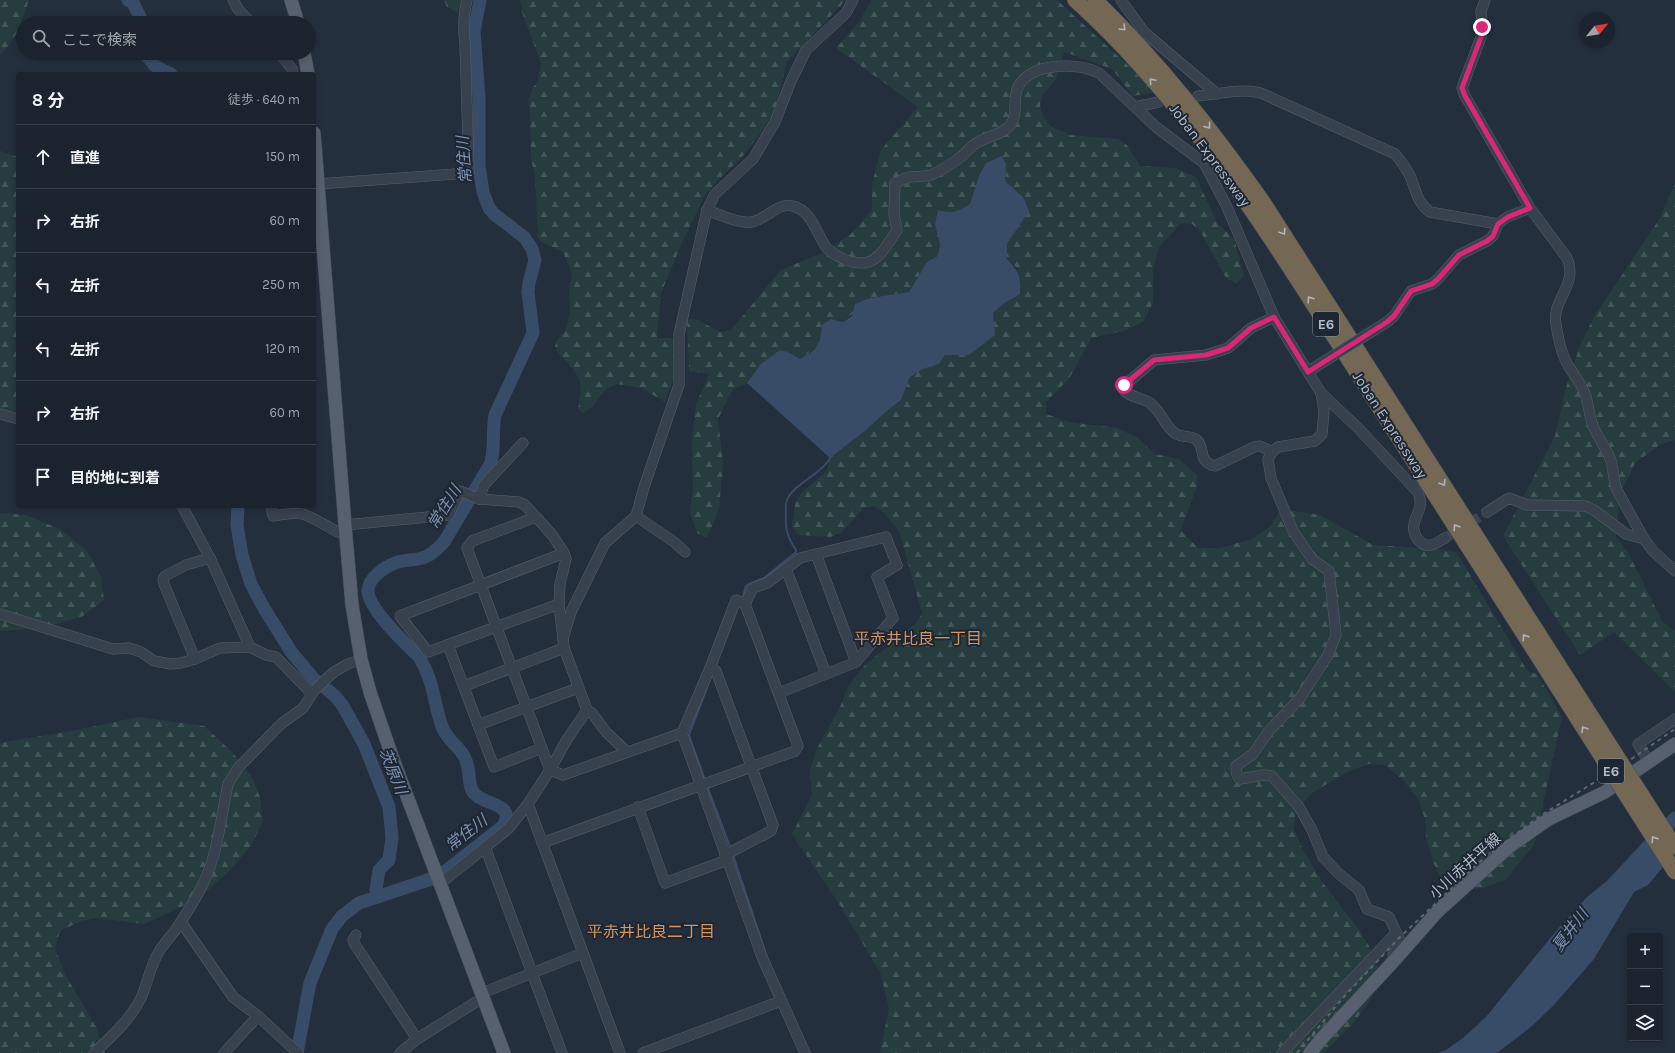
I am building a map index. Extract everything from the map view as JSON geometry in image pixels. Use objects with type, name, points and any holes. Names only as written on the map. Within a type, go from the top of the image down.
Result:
[{"type":"highway","name":"Joban Expressway","points":[[1075,0],[1121,45],[1186,120],[1224,169],[1291,268],[1551,665],[1675,847]]},
{"type":"highway","name":"Joban Expressway","points":[[1095,0],[1136,41],[1189,102],[1228,152],[1263,202],[1551,665],[1675,872]]},
{"type":"main road","points":[[291,0],[296,16]]},
{"type":"main road","points":[[305,60],[308,72]]},
{"type":"main road","points":[[316,158],[318,184],[319,257],[352,606],[361,660],[370,692],[394,759],[504,1053]]},
{"type":"main road","name":"小川赤井平線","points":[[1310,1053],[1437,912],[1510,846],[1549,819],[1605,792],[1675,744]]},
{"type":"street","points":[[233,0],[244,16]]},
{"type":"street","points":[[318,184],[469,173],[465,44],[462,27],[463,15],[467,0]]},
{"type":"street","points":[[564,643],[571,612],[605,543],[636,516],[644,487],[679,385],[679,334],[706,210],[715,194],[753,159],[775,122],[791,80],[806,50],[846,13],[853,0]]},
{"type":"street","points":[[1121,0],[1144,32],[1217,94]]},
{"type":"street","points":[[1485,0],[1481,12],[1481,37],[1462,88],[1465,96],[1530,208],[1567,258],[1570,265],[1571,275],[1569,284],[1556,312],[1555,322],[1564,356],[1567,364],[1585,394],[1593,424],[1612,462],[1614,484],[1644,539],[1653,551],[1675,571]]},
{"type":"street","points":[[285,60],[293,72]]},
{"type":"street","points":[[706,210],[750,222],[765,218],[780,207],[792,205],[806,212],[827,248],[842,259],[859,264],[875,260],[898,230],[894,214],[896,183],[908,177],[929,176],[960,157],[978,142],[1005,130],[1010,126],[1015,116],[1018,87],[1025,78],[1040,70],[1054,66],[1073,66],[1092,69],[1099,73],[1156,127],[1204,163],[1227,207],[1274,317],[1310,370],[1321,393],[1324,411],[1322,434],[1315,441],[1278,447],[1272,452],[1268,460],[1272,478],[1293,531],[1312,559],[1328,571],[1336,635],[1328,655],[1300,698],[1268,732],[1252,754],[1236,766],[1237,774],[1240,779],[1264,775],[1272,776],[1299,807],[1312,830],[1323,856],[1338,873],[1359,890],[1367,909],[1389,917],[1401,943],[1391,958],[1391,964]]},
{"type":"street","points":[[1198,96],[1240,91],[1261,93],[1395,154],[1407,169],[1419,202],[1430,212],[1498,224]]},
{"type":"street","points":[[1135,107],[1159,102]]},
{"type":"street","points":[[1310,370],[1387,322],[1394,316],[1411,291],[1432,284],[1459,255],[1487,241],[1493,236],[1498,224],[1508,217],[1530,208]]},
{"type":"street","points":[[1272,452],[1260,446],[1254,447],[1215,466],[1209,465],[1202,457],[1201,446],[1198,441],[1173,432],[1151,404],[1141,398],[1130,395],[1123,389],[1124,385],[1154,360],[1206,355],[1228,348],[1251,328],[1274,317]]},
{"type":"street","points":[[1321,393],[1358,428],[1417,491],[1420,497],[1420,506],[1414,525],[1414,534],[1418,540],[1425,544],[1431,545],[1445,538]]},
{"type":"street","points":[[0,414],[16,418]]},
{"type":"street","points":[[477,499],[484,485],[523,443]]},
{"type":"street","points":[[272,508],[273,516],[294,513],[302,514],[309,516],[338,532],[449,515],[460,491],[477,499],[519,502],[525,505],[553,536],[564,553],[566,559],[560,584],[559,604],[564,643],[578,688],[587,710],[592,713],[606,732],[627,752]]},
{"type":"street","points":[[1487,512],[1509,498],[1527,505],[1584,506],[1598,512],[1626,534],[1644,539]]},
{"type":"street","points":[[183,508],[210,558],[250,647]]},
{"type":"street","points":[[636,516],[674,542],[685,552]]},
{"type":"street","points":[[536,517],[472,541],[467,548],[550,770],[563,775],[682,733],[713,669],[736,600],[742,602],[779,693],[798,746],[795,750],[542,843]]},
{"type":"street","points":[[742,602],[753,588],[767,583],[800,558],[886,537],[897,565],[877,577],[893,618],[856,662],[779,693]]},
{"type":"street","points":[[559,604],[428,652],[400,616],[564,553]]},
{"type":"street","points":[[816,554],[856,662]]},
{"type":"street","points":[[195,659],[179,624],[163,579],[165,576],[186,565],[210,558]]},
{"type":"street","points":[[786,569],[826,674]]},
{"type":"street","points":[[0,614],[113,649],[129,648],[141,652],[154,661],[171,664],[195,659],[220,648],[250,647],[266,655],[276,657],[313,693]]},
{"type":"street","points":[[464,686],[512,668],[564,643]]},
{"type":"street","points":[[448,644],[494,767],[542,748]]},
{"type":"street","points":[[94,1053],[122,1026],[135,1009],[142,997],[154,962],[160,950],[181,922],[203,885],[210,867],[217,841],[228,784],[238,768],[281,724],[302,708],[326,678],[346,665],[361,660]]},
{"type":"street","points":[[638,807],[665,883],[729,854],[770,831],[773,825],[713,669]]},
{"type":"street","points":[[478,726],[578,688]]},
{"type":"street","points":[[439,878],[485,847],[508,829],[528,804],[550,770],[566,741],[587,710]]},
{"type":"street","points":[[1649,762],[1638,744],[1675,719]]},
{"type":"street","points":[[682,733],[704,783],[729,854],[762,957],[805,1053]]},
{"type":"street","points":[[528,804],[620,1053]]},
{"type":"street","points":[[485,847],[562,1053]]},
{"type":"street","points":[[181,922],[233,998],[258,1016],[298,1053]]},
{"type":"street","points":[[1282,1053],[1396,933]]},
{"type":"street","points":[[356,935],[353,940],[354,943],[417,1039]]},
{"type":"street","points":[[400,1053],[417,1039],[483,995],[532,973],[583,953]]},
{"type":"street","points":[[643,1053],[781,1001]]},
{"type":"street","points":[[224,1053],[258,1016]]},
{"type":"green space","points":[[0,0],[29,0],[23,16],[16,16],[15,36],[0,54]]},
{"type":"green space","points":[[444,0],[464,0],[457,12],[447,7]]},
{"type":"green space","points":[[520,0],[846,0],[787,62],[775,110],[763,130],[741,158],[718,180],[704,197],[685,236],[661,293],[657,338],[674,338],[673,381],[665,402],[641,388],[617,384],[606,389],[592,407],[583,413],[578,409],[581,391],[580,380],[573,369],[557,351],[555,346],[557,340],[565,331],[570,313],[569,290],[572,274],[563,252],[542,242],[538,237],[535,177],[531,159],[529,101],[532,89],[538,80],[541,63],[522,12]]},
{"type":"green space","points":[[871,0],[1057,0],[1157,92],[1133,96],[1112,69],[1064,52],[1057,78],[1043,94],[1040,105],[1043,116],[1050,126],[1071,135],[1118,139],[1128,146],[1140,166],[1175,168],[1196,177],[1217,223],[1234,239],[1244,276],[1236,283],[1226,278],[1200,231],[1192,224],[1181,223],[1159,247],[1153,269],[1153,303],[1143,322],[1124,331],[1091,338],[1069,379],[1046,402],[1046,414],[1069,422],[1117,428],[1138,438],[1155,454],[1179,459],[1197,475],[1197,486],[1181,530],[1198,548],[1220,548],[1252,539],[1270,527],[1281,509],[1320,515],[1373,545],[1441,549],[1457,553],[1528,672],[1537,674],[1562,717],[1534,845],[1505,880],[1485,887],[1456,890],[1442,881],[1433,862],[1426,837],[1425,820],[1419,800],[1404,781],[1386,765],[1369,764],[1347,772],[1312,793],[1296,810],[1294,830],[1303,850],[1323,883],[1360,931],[1372,951],[1379,971],[1373,995],[1356,1020],[1324,1053],[880,1053],[889,1008],[880,972],[841,907],[792,834],[812,795],[810,771],[816,750],[839,709],[849,685],[863,667],[916,623],[922,613],[899,531],[883,512],[874,506],[864,508],[841,533],[830,537],[798,535],[792,526],[795,504],[801,493],[826,472],[830,458],[901,400],[910,377],[923,369],[939,364],[945,355],[969,355],[993,313],[1003,304],[1020,294],[1017,268],[1007,259],[1007,244],[1016,231],[1023,197],[1005,181],[1006,165],[975,194],[971,204],[961,210],[951,213],[938,210],[940,245],[938,256],[927,262],[909,292],[870,298],[843,322],[831,319],[822,325],[817,346],[811,352],[800,359],[790,353],[753,374],[747,383],[733,389],[718,419],[723,464],[719,509],[707,538],[697,533],[690,512],[693,488],[692,440],[696,404],[709,374],[689,371],[687,319],[698,320],[720,332],[731,330],[781,270],[822,253],[851,234],[872,210],[872,185],[880,151],[918,107],[836,48],[860,21]]},
{"type":"green space","points":[[0,151],[16,156],[16,411],[0,412]]},
{"type":"green space","points":[[1675,184],[1675,440],[1661,444],[1635,463],[1620,495],[1616,537],[1629,554],[1662,621],[1675,631],[1675,692],[1614,632],[1580,655],[1503,536],[1555,436],[1565,391],[1580,345],[1595,315],[1658,221]]},
{"type":"green space","points":[[0,513],[26,515],[60,529],[87,551],[101,577],[104,600],[83,616],[43,628],[0,631]]},
{"type":"green space","points":[[138,717],[204,726],[230,750],[251,775],[260,797],[263,821],[251,846],[230,870],[198,899],[144,924],[97,918],[81,921],[60,931],[55,948],[65,974],[97,1029],[105,1053],[0,1053],[0,743],[77,730]]},
{"type":"water","points":[[1002,156],[1006,164],[1005,181],[1023,197],[1029,211],[1007,244],[1007,259],[1017,271],[1020,283],[1020,294],[1003,304],[993,313],[995,335],[969,355],[945,355],[939,364],[923,369],[910,377],[901,400],[830,458],[747,383],[761,364],[780,350],[790,353],[800,359],[811,353],[819,342],[822,325],[831,319],[843,322],[852,316],[855,304],[870,298],[909,292],[927,262],[938,256],[940,245],[935,224],[938,210],[955,212],[970,204],[979,176],[986,163]]},
{"type":"water","points":[[1645,840],[1663,867],[1648,885],[1634,892],[1594,959],[1554,1005],[1532,1026],[1497,1053],[1438,1053],[1446,1050],[1463,1038],[1486,1017],[1556,931],[1587,897],[1607,881]]},
{"type":"waterway","name":"茨原川","points":[[128,0],[133,3],[140,16]]},
{"type":"waterway","name":"常住川","points":[[297,1053],[310,983],[332,929],[342,916],[359,903],[431,879],[443,873],[503,826],[506,818],[505,812],[501,808],[481,798],[475,794],[471,788],[466,760],[462,752],[443,729],[431,684],[424,666],[419,657],[380,616],[369,598],[368,590],[374,577],[387,567],[395,563],[428,556],[444,542],[491,463],[495,415],[533,333],[528,292],[535,260],[532,249],[525,238],[494,214],[489,208],[483,192],[479,166],[479,98],[474,31],[480,0]]},
{"type":"waterway","name":"茨原川","points":[[150,60],[155,66],[167,72]]},
{"type":"waterway","points":[[742,599],[746,586],[764,578],[796,552],[787,530],[787,500],[796,489],[822,468],[832,455]]},
{"type":"waterway","name":"茨原川","points":[[238,508],[237,525],[242,555],[251,584],[265,610],[292,653],[313,678],[335,696],[343,706],[364,744],[389,807],[392,838],[389,860],[379,870],[376,890],[378,897]]},
{"type":"waterway","points":[[705,780],[689,735],[707,688]]},
{"type":"waterway","points":[[707,786],[731,849]]},
{"type":"waterway","name":"夏井川","points":[[1637,860],[1675,818]]},
{"type":"waterway","points":[[733,855],[767,957]]},
{"type":"tunnel","points":[[1445,538],[1487,512]]},
{"type":"railway","points":[[1297,1053],[1342,999],[1399,938],[1483,859],[1540,816],[1627,762],[1675,729]]},
{"type":"district","name":"平赤井比良一丁目","points":[[918,638]]},
{"type":"district","name":"平赤井比良二丁目","points":[[651,931]]},
{"type":"route","points":[[1124,385],[1154,360],[1206,355],[1228,348],[1251,328],[1274,317],[1308,372],[1387,322],[1394,316],[1411,291],[1432,284],[1459,255],[1487,241],[1493,236],[1498,224],[1508,217],[1530,208],[1465,96],[1462,88],[1481,37],[1482,27]]}]
